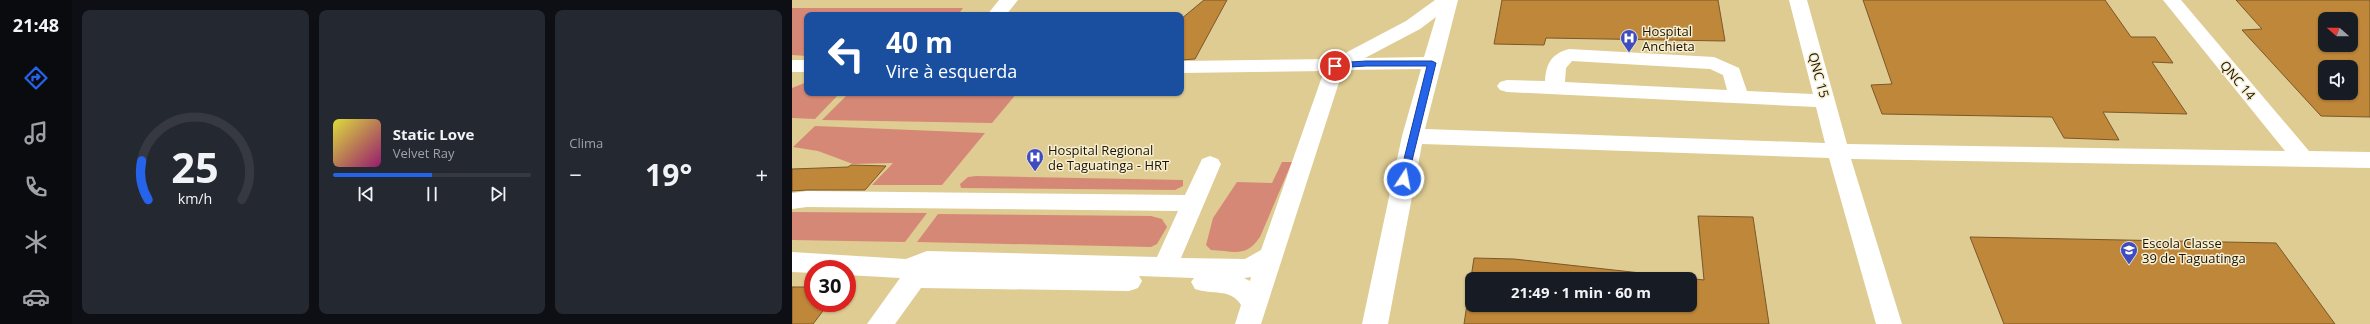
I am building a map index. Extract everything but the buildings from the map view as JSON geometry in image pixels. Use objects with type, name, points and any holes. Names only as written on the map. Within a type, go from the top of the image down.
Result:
[{"type":"street","points":[[999,12],[1009,0]]},
{"type":"street","points":[[1251,314],[1335,66],[1413,24],[1446,0]]},
{"type":"street","points":[[1374,324],[1413,136],[1449,0]]},
{"type":"street","name":"QNC 15","points":[[1798,0],[1838,151],[1889,324]]},
{"type":"street","name":"QNC 14","points":[[2172,0],[2304,160]]},
{"type":"street","points":[[1554,88],[1557,62],[1561,58],[1569,55],[1714,63],[1732,72],[1738,97]]},
{"type":"street","points":[[1184,67],[1335,66],[1366,63],[1432,63]]},
{"type":"street","points":[[792,66],[804,66]]},
{"type":"street","points":[[1507,86],[1826,102]]},
{"type":"street","points":[[1413,136],[1838,151],[2370,160]]},
{"type":"street","points":[[1165,267],[1210,164]]},
{"type":"street","points":[[792,201],[808,199],[1193,203]]},
{"type":"street","points":[[916,269],[1165,267],[1232,269],[1249,268],[1270,256]]},
{"type":"street","points":[[792,262],[1226,283],[1242,287],[1250,294],[1251,314]]},
{"type":"street","points":[[880,324],[916,269]]},
{"type":"shaded area","points":[[792,8],[963,8],[960,12],[804,12],[804,56],[792,55]]},
{"type":"shaded area","points":[[804,83],[804,96],[837,96],[815,119],[792,118],[792,88]]},
{"type":"shaded area","points":[[846,96],[1014,96],[992,123],[822,120]]},
{"type":"shaded area","points":[[815,126],[985,133],[942,185],[872,185],[893,163],[853,164],[818,151],[793,147]]},
{"type":"shaded area","points":[[1282,162],[1292,162],[1260,237],[1255,244],[1244,251],[1239,252],[1211,250],[1206,245],[1213,218],[1237,182],[1272,183]]},
{"type":"shaded area","points":[[968,177],[1183,180],[1183,186],[1175,190],[961,188],[960,184]]},
{"type":"shaded area","points":[[792,212],[927,213],[905,242],[792,240]]},
{"type":"shaded area","points":[[938,214],[1151,216],[1162,219],[1167,227],[1157,244],[1151,247],[917,242]]},
{"type":"place","name":"Hospital Anchieta","points":[[1629,53]]},
{"type":"place","name":"Hospital Regional de Taguatinga - HRT","points":[[1035,172]]},
{"type":"place","name":"Escola Classe 39 de Taguatinga","points":[[2129,265]]},
{"type":"route","points":[[1335,66],[1393,62],[1432,63],[1413,136],[1404,179]]}]
